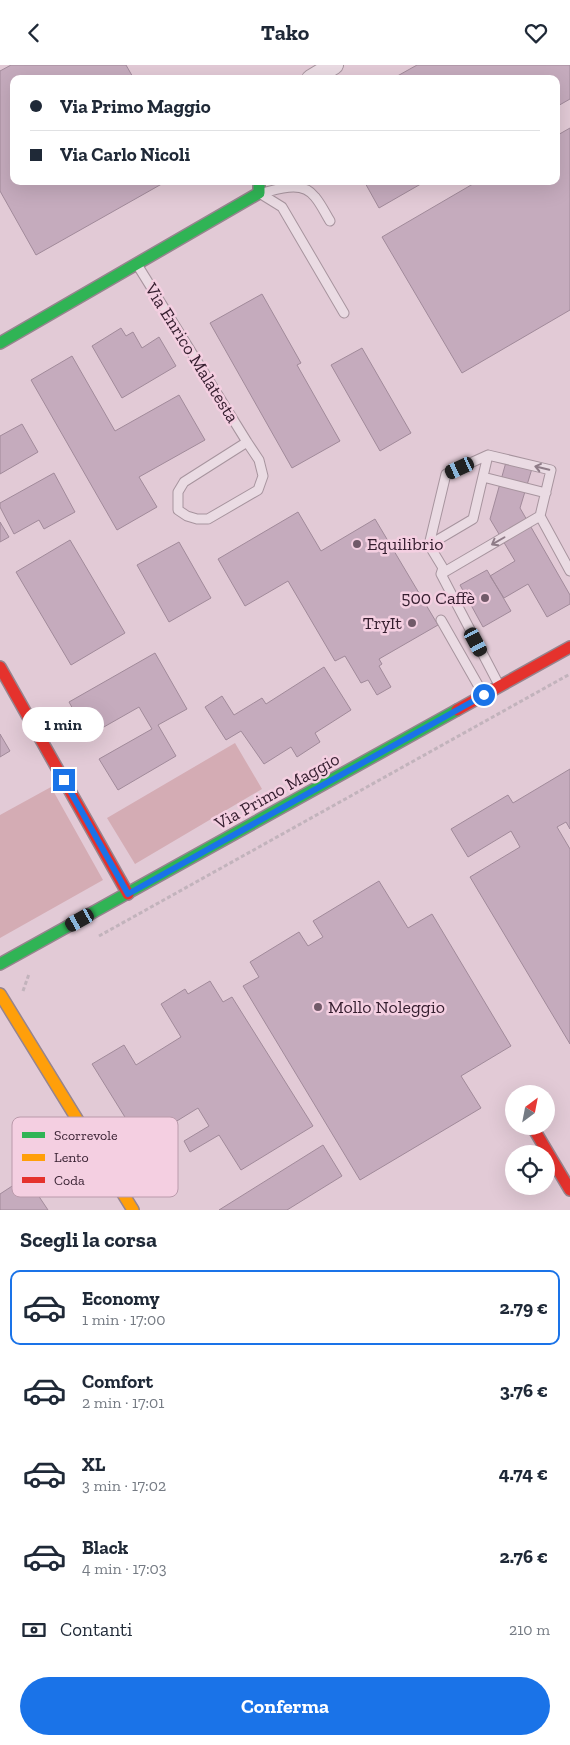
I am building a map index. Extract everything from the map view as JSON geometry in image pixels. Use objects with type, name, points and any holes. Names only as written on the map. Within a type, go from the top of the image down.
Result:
[{"type":"street","points":[[318,75],[334,65]]},
{"type":"street","name":"Via Enrico Malatesta","points":[[0,343],[136,263],[259,187]]},
{"type":"street","name":"Via Primo Maggio","points":[[0,965],[570,647]]},
{"type":"street","points":[[0,667],[128,894]]},
{"type":"street","points":[[0,994],[75,1117]]},
{"type":"street","points":[[537,1135],[570,1190]]},
{"type":"street","points":[[124,1197],[132,1210]]},
{"type":"lane","points":[[259,187],[296,187],[305,189],[314,195],[330,221]]},
{"type":"lane","points":[[259,187],[282,207],[344,313]]},
{"type":"lane","name":"Via Enrico Malatesta","points":[[136,263],[248,442],[259,460],[263,476],[258,490],[208,519],[197,519],[187,516],[178,510],[178,492],[184,482],[248,442]]},
{"type":"lane","points":[[429,545],[473,519],[488,455]]},
{"type":"lane","points":[[440,574],[443,568],[429,545],[446,474],[488,455],[551,470],[540,516],[570,571]]},
{"type":"lane","points":[[483,477],[546,493]]},
{"type":"lane","points":[[440,574],[540,516]]},
{"type":"lane","points":[[440,574],[500,686]]},
{"type":"lane","points":[[441,620],[484,695]]},
{"type":"path","points":[[97,937],[570,675]]},
{"type":"path","points":[[7,1005],[22,996],[28,974],[37,970]]},
{"type":"shaded area","points":[[235,743],[262,789],[135,864],[107,818]]},
{"type":"shaded area","points":[[51,787],[103,880],[0,938],[0,815]]},
{"type":"building","points":[[11,65],[126,65],[132,75],[10,75],[10,185],[160,185],[36,255],[0,191],[0,71]]},
{"type":"building","points":[[417,65],[570,65],[570,99],[560,105],[560,75],[399,75]]},
{"type":"building","points":[[570,128],[570,310],[462,373],[382,237],[471,185],[560,185],[560,134]]},
{"type":"building","points":[[366,185],[419,185],[379,208]]},
{"type":"building","points":[[262,294],[301,363],[297,365],[340,441],[292,468],[210,323]]},
{"type":"building","points":[[121,328],[126,336],[133,332],[142,348],[159,337],[176,366],[122,398],[92,346]]},
{"type":"building","points":[[362,348],[411,433],[380,451],[331,365]]},
{"type":"building","points":[[72,356],[115,431],[179,395],[205,440],[139,477],[157,507],[117,530],[31,380]]},
{"type":"building","points":[[22,424],[38,452],[0,474],[0,436]]},
{"type":"building","points":[[508,455],[534,462],[520,508],[570,595],[570,604],[547,617],[528,584],[504,598],[490,576],[515,561],[490,519]]},
{"type":"building","points":[[54,473],[75,512],[44,529],[39,520],[14,534],[0,507],[0,503]]},
{"type":"building","points":[[298,512],[321,551],[375,519],[438,625],[379,659],[382,664],[379,666],[391,687],[377,695],[368,680],[361,683],[345,656],[335,661],[288,581],[245,606],[218,559]]},
{"type":"building","points":[[0,522],[9,537],[0,542]]},
{"type":"building","points":[[70,540],[125,633],[71,665],[16,572]]},
{"type":"building","points":[[179,542],[211,598],[169,622],[137,565]]},
{"type":"building","points":[[487,570],[511,611],[483,627],[460,585]]},
{"type":"building","points":[[155,653],[187,709],[158,725],[176,756],[118,790],[99,759],[152,729],[139,707],[88,736],[69,702]]},
{"type":"building","points":[[324,667],[351,710],[315,733],[320,742],[297,757],[291,747],[264,764],[241,731],[226,740],[205,707],[222,696],[234,715],[262,698],[266,704]]},
{"type":"building","points":[[0,734],[10,751],[0,757]]},
{"type":"building","points":[[570,769],[570,829],[566,822],[557,827],[570,849],[570,1044],[470,877],[520,847],[511,831],[468,857],[451,829],[508,795],[513,803]]},
{"type":"building","points":[[379,881],[408,928],[432,914],[511,1046],[461,1076],[481,1108],[360,1180],[243,986],[259,977],[250,962],[299,932],[308,946],[323,937],[313,921]]},
{"type":"building","points":[[210,981],[223,1002],[232,997],[313,1126],[241,1170],[219,1135],[190,1152],[184,1141],[209,1126],[198,1108],[178,1120],[178,1117],[125,1117],[92,1064],[124,1045],[136,1065],[181,1037],[161,1004],[185,989],[188,994]]},
{"type":"building","points":[[323,1145],[342,1176],[287,1210],[219,1210]]},
{"type":"building","points":[[12,1186],[12,1197],[39,1197],[48,1210],[0,1210],[0,1194]]},
{"type":"traffic: fast","points":[[0,343],[259,193],[259,185]]},
{"type":"traffic: fast","points":[[0,964],[457,710]]},
{"type":"traffic: slow","points":[[0,994],[76,1117]]},
{"type":"traffic: slow","points":[[125,1197],[133,1210]]},
{"type":"traffic: jam","points":[[457,710],[570,647]]},
{"type":"traffic: jam","points":[[0,667],[128,894]]},
{"type":"traffic: jam","points":[[537,1135],[570,1190]]},
{"type":"place","name":"Equilibrio","points":[[357,544]]},
{"type":"place","name":"500 Caffè","points":[[485,598]]},
{"type":"place","name":"TryIt","points":[[412,623]]},
{"type":"place","name":"Mollo Noleggio","points":[[318,1007]]},
{"type":"route","points":[[64,780],[128,894],[484,695]]}]
